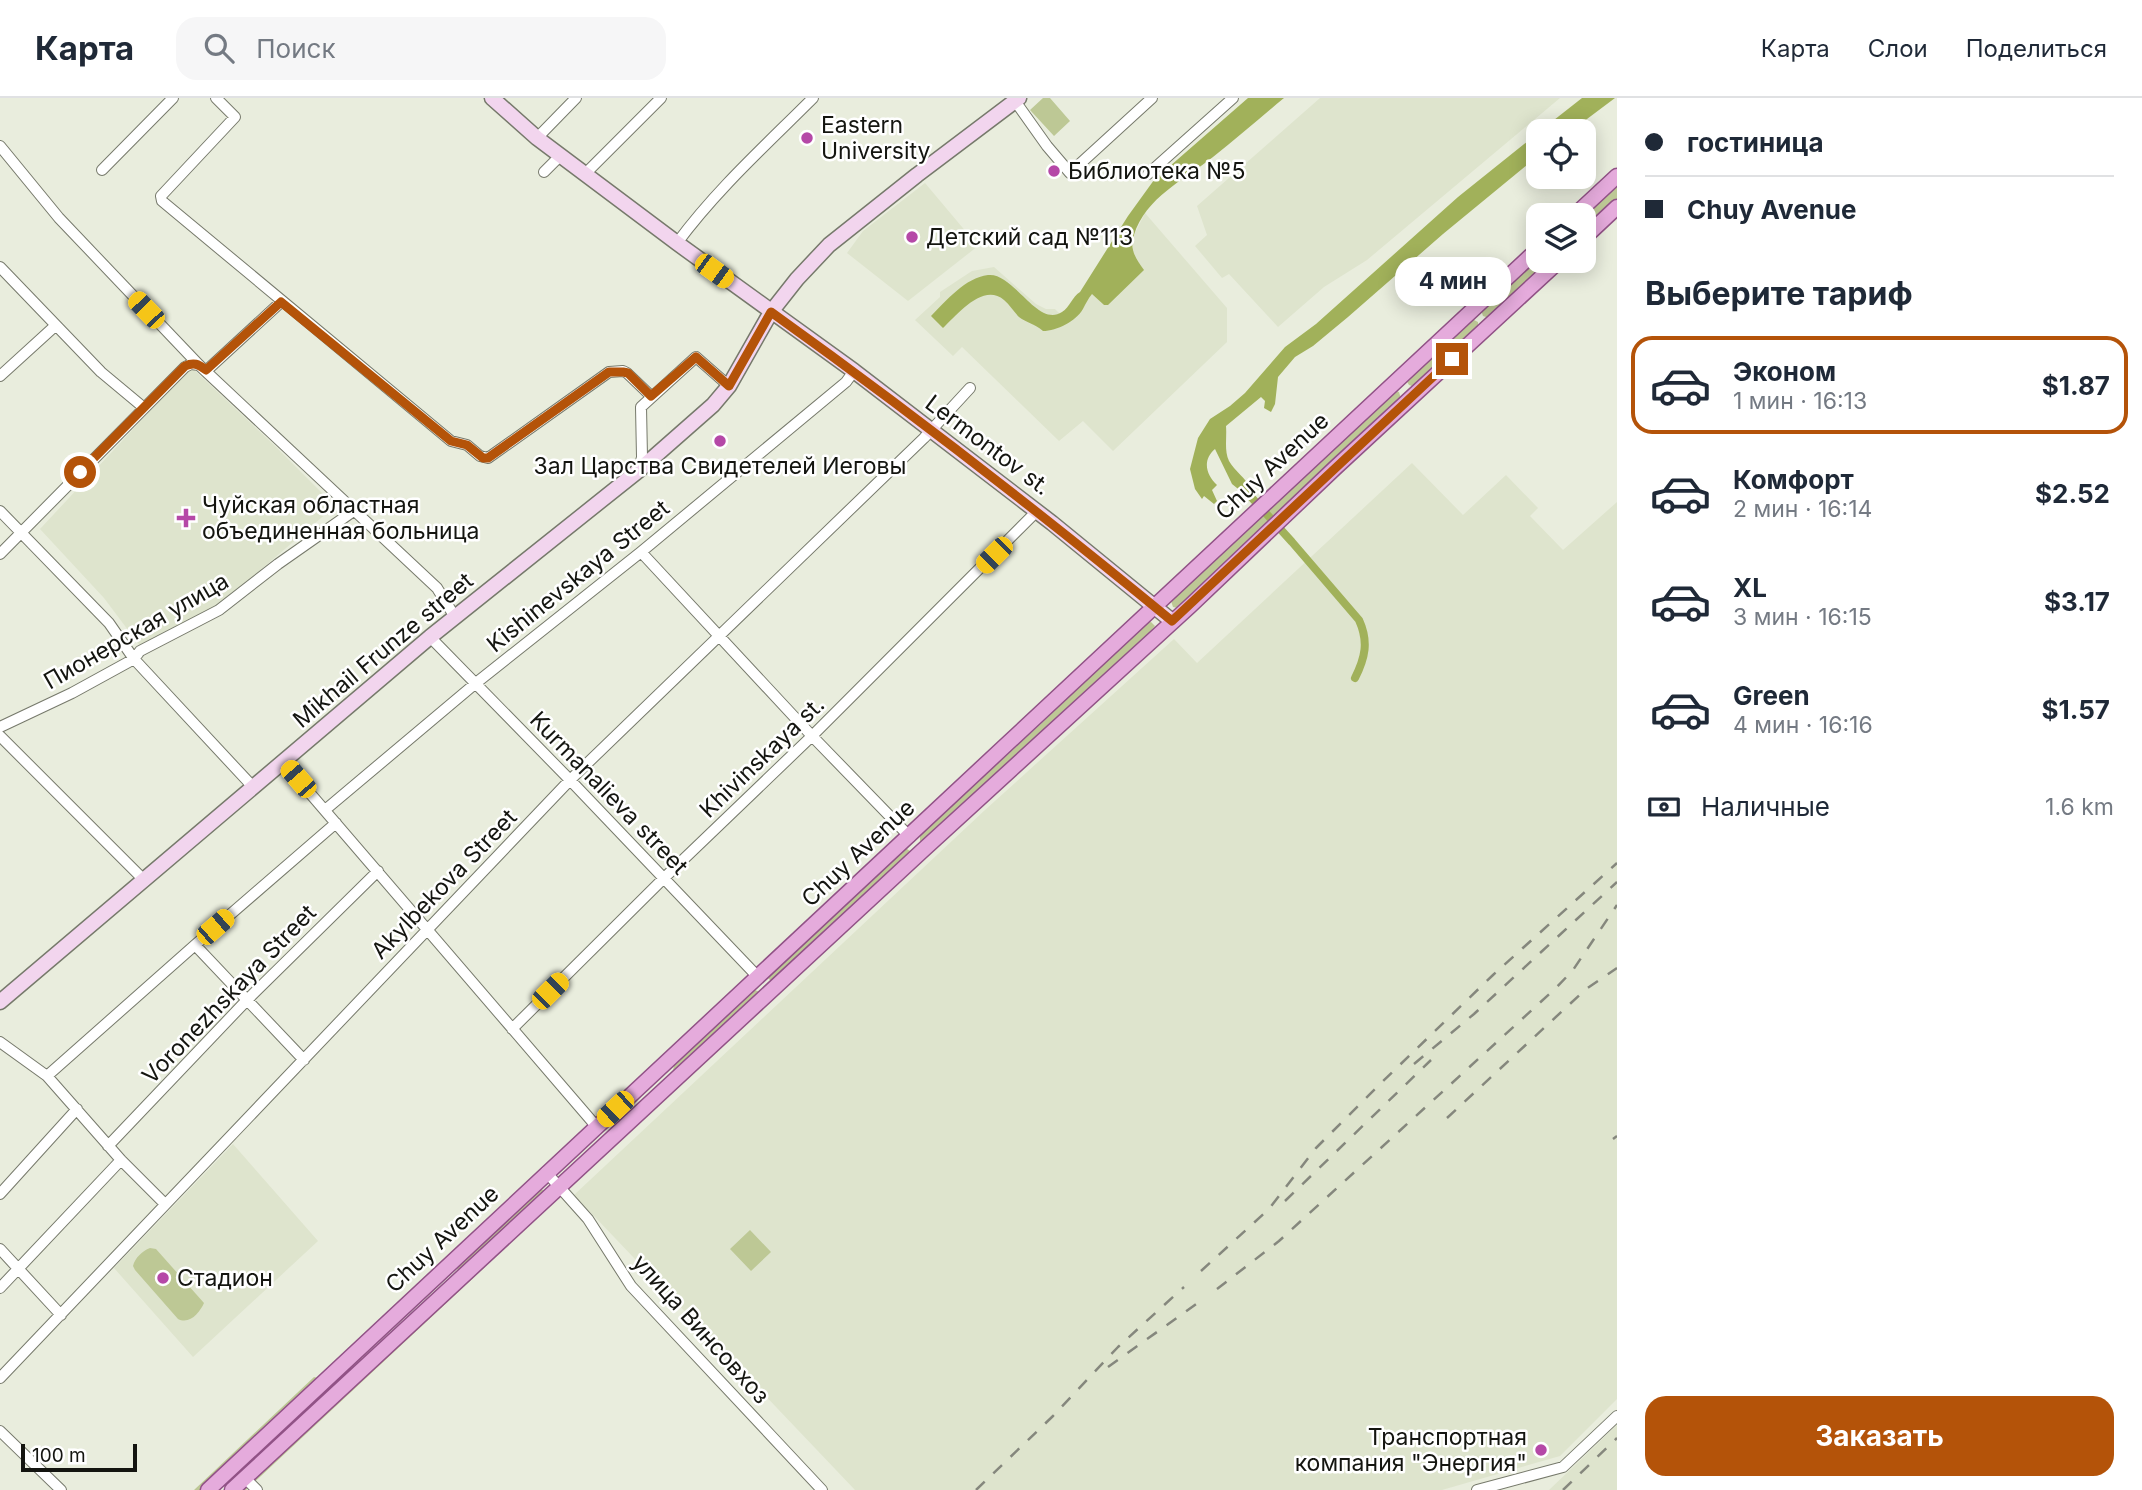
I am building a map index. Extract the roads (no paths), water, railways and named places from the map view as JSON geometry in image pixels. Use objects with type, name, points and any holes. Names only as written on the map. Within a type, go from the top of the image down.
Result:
[{"type":"main road","name":"Lermontov st.","points":[[492,98],[560,156],[854,371],[1037,511],[1172,621]]},
{"type":"main road","name":"Mikhail Frunze street","points":[[0,1002],[430,637],[638,471],[713,405],[729,386],[771,312],[829,245],[1017,99]]},
{"type":"main road","points":[[1587,203],[1617,176]]},
{"type":"main road","points":[[1596,227],[1617,207]]},
{"type":"main road","name":"Chuy Avenue","points":[[208,1490],[1526,260]]},
{"type":"main road","name":"Chuy Avenue","points":[[232,1490],[1546,273]]},
{"type":"main road","points":[[1473,311],[1488,326]]},
{"type":"main road","points":[[1397,382],[1412,397]]},
{"type":"main road","points":[[910,837],[922,851]]},
{"type":"main road","points":[[758,977],[772,991]]},
{"type":"main road","points":[[662,1065],[676,1079]]},
{"type":"main road","points":[[639,1087],[652,1101]]},
{"type":"main road","points":[[436,1276],[449,1290]]},
{"type":"street","points":[[102,170],[173,98]]},
{"type":"street","points":[[216,98],[235,117],[161,199],[281,302],[451,441],[467,445],[483,458],[488,458],[609,372],[628,373],[651,396]]},
{"type":"street","points":[[537,138],[576,98]]},
{"type":"street","points":[[585,174],[661,98]]},
{"type":"street","points":[[677,243],[717,194],[813,98]]},
{"type":"street","points":[[1017,99],[1047,146],[1070,173],[1152,98]]},
{"type":"street","points":[[1148,174],[1233,98]]},
{"type":"street","points":[[0,146],[59,218],[202,368],[437,588],[455,617]]},
{"type":"street","points":[[544,172],[560,156]]},
{"type":"street","points":[[0,267],[100,372],[143,407]]},
{"type":"street","points":[[202,368],[281,302]]},
{"type":"street","points":[[0,376],[55,326]]},
{"type":"street","points":[[638,471],[642,457],[641,407],[651,396],[696,357],[729,386]]},
{"type":"street","points":[[0,554],[185,366],[191,364],[202,368]]},
{"type":"street","name":"Kishinevskaya Street","points":[[325,810],[476,683],[641,552],[846,382],[854,371]]},
{"type":"street","name":"Akylbekova Street","points":[[0,1378],[570,780],[931,430],[970,388]]},
{"type":"street","name":"Пионерская улица","points":[[0,727],[72,693],[134,659],[140,651],[219,610],[278,564],[355,510]]},
{"type":"street","points":[[0,511],[109,622],[134,659],[254,788]]},
{"type":"street","name":"Khivinskaya st.","points":[[512,1029],[812,736],[1037,511]]},
{"type":"street","points":[[641,552],[910,837]]},
{"type":"street","name":"Kurmanalieva street","points":[[430,637],[758,977]]},
{"type":"street","points":[[0,736],[145,881]]},
{"type":"street","points":[[284,763],[596,1126]]},
{"type":"street","points":[[47,1076],[336,823]]},
{"type":"street","name":"Voronezhskaya Street","points":[[108,1146],[247,1000],[378,871]]},
{"type":"street","points":[[195,944],[304,1060]]},
{"type":"street","points":[[0,1042],[47,1076],[108,1146],[165,1204]]},
{"type":"street","points":[[0,1194],[77,1109]]},
{"type":"street","points":[[0,1288],[121,1160]]},
{"type":"street","name":"улица Винсовхоз","points":[[546,1172],[588,1219],[631,1286],[822,1490]]},
{"type":"street","points":[[0,1249],[61,1315]]},
{"type":"street","points":[[1477,1490],[1563,1467],[1617,1416]]},
{"type":"street","points":[[0,1431],[61,1490]]},
{"type":"street","points":[[245,1478],[257,1490]]},
{"type":"waterway","points":[[1242,487],[1359,620],[1364,636],[1364,650],[1355,678]]},
{"type":"railway","points":[[1201,1271],[1269,1209],[1316,1148],[1379,1085],[1493,975],[1617,863]]},
{"type":"railway","points":[[1414,1064],[1474,1014],[1617,882]]},
{"type":"railway","points":[[1217,1289],[1279,1241],[1556,988],[1573,970],[1617,905]]},
{"type":"railway","points":[[1447,1118],[1586,989],[1617,968]]},
{"type":"railway","points":[[1285,1201],[1431,1060]]},
{"type":"railway","points":[[1613,1139],[1617,1136]]},
{"type":"railway","points":[[976,1490],[1053,1416],[1118,1347],[1184,1287]]},
{"type":"railway","points":[[1108,1367],[1199,1302]]},
{"type":"railway","points":[[1563,1490],[1617,1438]]},
{"type":"place","name":"Eastern University","points":[[807,138]]},
{"type":"place","name":"Библиотека №5","points":[[1054,171]]},
{"type":"place","name":"Детский сад №113","points":[[912,237]]},
{"type":"place","name":"Зал Царства Свидетелей Иеговы","points":[[720,441]]},
{"type":"place","name":"Чуйская областная объединенная больница","points":[[186,518]]},
{"type":"place","name":"Стадион","points":[[163,1278]]},
{"type":"place","name":"Транспортная компания \"Энергия\"","points":[[1541,1450]]}]
